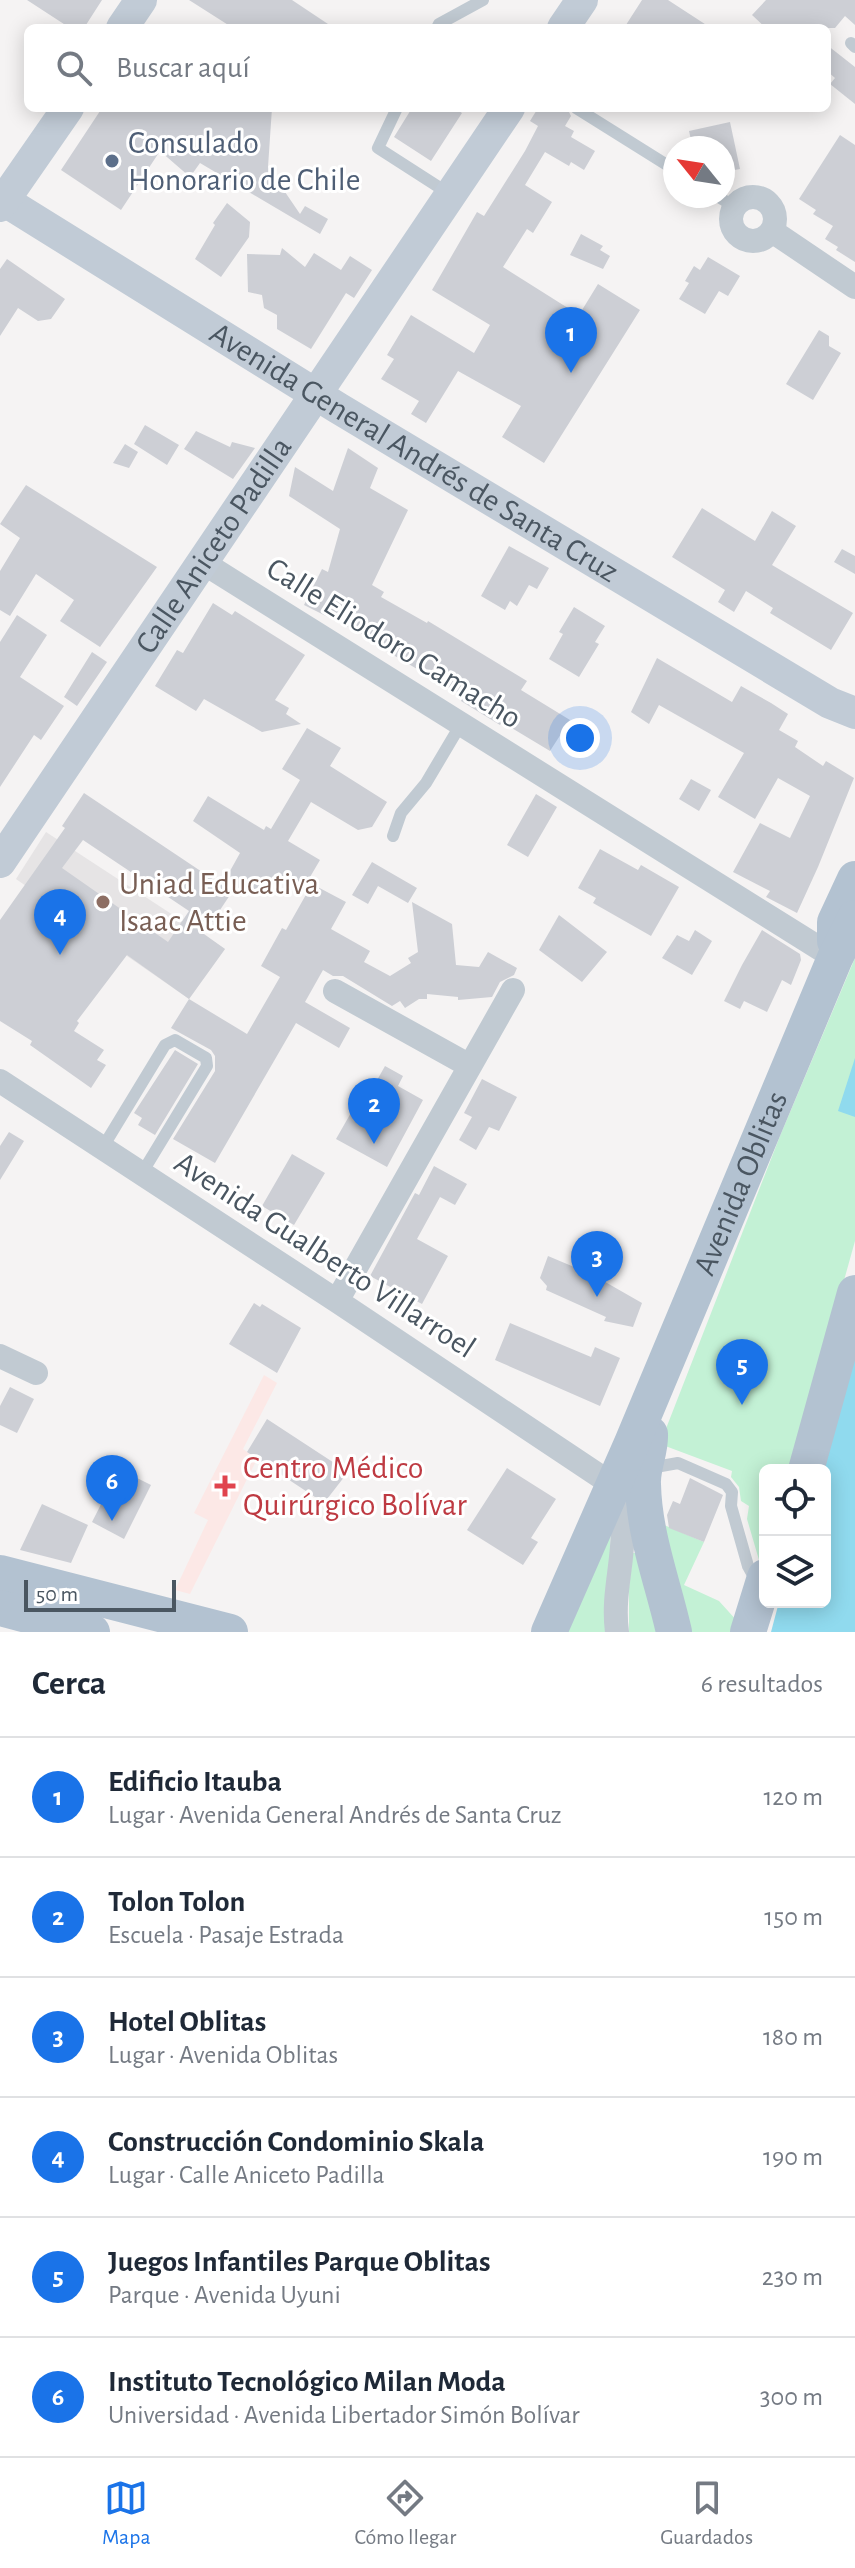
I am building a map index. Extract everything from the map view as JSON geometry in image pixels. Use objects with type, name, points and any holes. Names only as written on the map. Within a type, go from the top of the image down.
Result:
[{"type":"main road","points":[[125,24],[141,0]]},
{"type":"main road","points":[[566,24],[582,0]]},
{"type":"main road","points":[[1,201],[65,112]]},
{"type":"main road","name":"Calle Aniceto Padilla","points":[[0,862],[506,112]]},
{"type":"main road","name":"Avenida General Andrés de Santa Cruz","points":[[1,201],[316,395],[842,708],[855,729]]},
{"type":"main road","name":"Avenida Oblitas","points":[[633,1471],[651,1442],[650,1400],[845,950],[835,922],[855,879]]},
{"type":"main road","points":[[845,950],[855,918]]},
{"type":"main road","points":[[808,1464],[855,1293]]},
{"type":"main road","points":[[549,1632],[633,1471]]},
{"type":"main road","points":[[633,1471],[643,1492],[652,1551],[674,1632]]},
{"type":"main road","points":[[0,1573],[230,1632]]},
{"type":"main road","points":[[748,1632],[759,1595]]},
{"type":"main road","points":[[0,1608],[92,1632]]},
{"type":"street","points":[[728,208],[732,224],[742,238],[758,241],[772,231],[855,287]]},
{"type":"street","name":"Calle Eliodoro Camacho","points":[[202,562],[461,724],[845,950]]},
{"type":"street","points":[[337,1301],[513,990]]},
{"type":"street","points":[[335,991],[470,1066]]},
{"type":"street","name":"Avenida Gualberto Villarroel","points":[[0,1081],[337,1301],[633,1471]]},
{"type":"street","points":[[0,1356],[36,1373]]},
{"type":"street","points":[[617,1632],[623,1517],[633,1471]]},
{"type":"lane","points":[[439,24],[483,0]]},
{"type":"lane","points":[[395,112],[378,148],[450,195]]},
{"type":"lane","points":[[582,112],[663,162]]},
{"type":"lane","points":[[393,836],[401,813],[426,783],[461,724]]},
{"type":"lane","points":[[103,1147],[165,1045],[175,1040],[206,1058],[207,1066],[142,1173]]},
{"type":"lane","points":[[633,1471],[678,1463],[726,1484],[732,1492],[731,1506],[748,1566],[753,1575],[759,1577]]},
{"type":"shaded area","name":"Uniad Educativa Isaac Attie","points":[[46,832],[225,949],[189,999],[16,879]]},
{"type":"shaded area","name":"Centro Médico Quirúrgico Bolívar","points":[[264,1375],[277,1383],[243,1449],[257,1459],[190,1594],[175,1590],[208,1520],[194,1513]]},
{"type":"green space","points":[[855,958],[855,1241],[793,1464],[759,1464],[759,1560],[747,1519],[749,1506],[741,1501],[739,1487],[731,1477],[732,1471],[660,1444],[780,1136]]},
{"type":"green space","points":[[611,1514],[608,1632],[561,1632]]},
{"type":"green space","points":[[657,1522],[704,1542],[684,1585],[719,1601],[738,1622],[735,1632],[687,1632]]},
{"type":"green space","points":[[633,1553],[641,1553],[665,1632],[629,1632]]},
{"type":"water","points":[[855,1058],[855,1117],[838,1111]]},
{"type":"water","points":[[855,1338],[855,1632],[771,1632],[777,1608],[831,1608],[831,1464],[820,1464]]},
{"type":"building","points":[[27,0],[102,0],[87,24],[64,24]]},
{"type":"building","points":[[189,0],[292,0],[328,24],[227,24]]},
{"type":"building","points":[[642,0],[668,0],[705,24],[627,24]]},
{"type":"building","points":[[766,0],[855,0],[855,25],[845,16],[835,28],[831,28],[831,24],[762,24],[752,15]]},
{"type":"building","points":[[831,48],[855,67],[855,104],[831,85],[835,78],[831,74]]},
{"type":"building","points":[[99,112],[272,112],[268,167],[300,214],[305,206],[328,219],[320,234],[200,163],[190,177],[160,151],[121,210],[61,170]]},
{"type":"building","points":[[410,112],[462,113],[431,161],[394,137]]},
{"type":"building","points":[[536,112],[569,112],[571,116],[565,126],[574,131],[571,137],[595,151],[584,170],[571,162],[569,166],[545,152],[525,185],[552,202],[533,233],[527,229],[503,267],[579,315],[598,284],[640,310],[544,463],[502,437],[521,406],[458,371],[426,423],[411,414],[419,401],[381,379],[394,359],[387,355],[411,315],[474,353],[490,325],[432,290],[477,212],[484,216],[525,151],[538,126],[530,121]]},
{"type":"building","points":[[730,122],[733,136],[690,136],[689,131]]},
{"type":"building","points":[[840,135],[855,145],[855,262],[825,239],[833,226],[813,214],[816,210],[799,199]]},
{"type":"building","points":[[735,146],[740,169],[735,170]]},
{"type":"building","points":[[227,203],[250,222],[249,237],[221,277],[195,259]]},
{"type":"building","points":[[581,234],[603,246],[600,250],[610,256],[603,269],[570,255]]},
{"type":"building","points":[[282,248],[305,267],[314,253],[341,270],[350,256],[372,270],[354,298],[346,293],[311,349],[277,329],[277,315],[264,308],[262,295],[248,292],[247,254],[280,255]]},
{"type":"building","points":[[708,257],[740,276],[728,296],[719,291],[705,314],[679,299],[689,283],[685,281],[694,266],[700,270]]},
{"type":"building","points":[[7,259],[65,299],[51,319],[38,321],[18,308],[0,336],[0,269]]},
{"type":"building","points":[[819,330],[829,336],[829,346],[841,353],[813,400],[786,384]]},
{"type":"building","points":[[145,425],[179,445],[167,465],[134,444]]},
{"type":"building","points":[[196,431],[230,447],[232,442],[255,448],[233,479],[184,449]]},
{"type":"building","points":[[125,444],[138,452],[129,468],[113,463]]},
{"type":"building","points":[[348,448],[378,468],[370,488],[408,510],[372,585],[384,592],[381,597],[428,621],[527,681],[521,690],[570,720],[550,751],[461,701],[463,696],[366,639],[368,637],[304,605],[322,569],[328,572],[340,529],[289,496],[295,467],[333,491]]},
{"type":"building","points":[[26,485],[157,567],[100,647],[60,621],[74,600],[36,574],[10,616],[0,610],[0,571],[20,538],[0,524]]},
{"type":"building","points":[[702,508],[755,541],[772,511],[796,526],[772,565],[853,613],[831,650],[770,613],[773,608],[746,591],[734,612],[718,602],[725,590],[672,557]]},
{"type":"building","points":[[509,546],[549,568],[537,589],[529,585],[517,606],[510,601],[505,610],[481,596]]},
{"type":"building","points":[[842,549],[855,556],[855,574],[834,562]]},
{"type":"building","points":[[213,603],[232,615],[235,611],[305,655],[275,700],[289,708],[286,714],[301,724],[262,732],[204,699],[196,711],[155,686],[177,650],[183,653]]},
{"type":"building","points":[[574,607],[605,626],[595,642],[599,644],[579,677],[549,659],[563,634],[559,632]]},
{"type":"building","points":[[17,615],[47,635],[20,677],[64,706],[41,740],[34,735],[0,787],[0,642]]},
{"type":"building","points":[[92,652],[107,662],[77,706],[64,697]]},
{"type":"building","points":[[657,658],[732,702],[741,686],[771,703],[788,714],[779,730],[798,741],[795,747],[823,766],[826,761],[854,778],[797,913],[766,897],[770,891],[733,872],[760,823],[790,838],[810,796],[778,778],[755,819],[718,797],[744,753],[659,705],[649,724],[631,712]]},
{"type":"building","points":[[307,728],[341,748],[330,766],[387,802],[372,827],[358,830],[311,802],[288,841],[320,860],[303,889],[281,876],[276,885],[265,879],[254,897],[225,880],[240,853],[193,821],[208,796],[264,830],[266,826],[271,829],[300,780],[282,769]]},
{"type":"building","points":[[691,779],[711,790],[699,811],[679,799]]},
{"type":"building","points":[[84,793],[232,892],[204,934],[225,949],[189,999],[127,955],[77,1021],[79,1023],[74,1031],[104,1050],[97,1060],[106,1065],[91,1088],[30,1045],[32,1041],[0,1021],[0,920],[65,828],[62,826]],"holes":[[[83,840],[189,911],[168,942],[62,868]]]},
{"type":"building","points":[[536,794],[557,807],[528,857],[507,845]]},
{"type":"building","points":[[600,849],[638,870],[641,865],[679,887],[651,936],[593,903],[596,898],[578,888]]},
{"type":"building","points":[[372,862],[417,888],[408,903],[378,886],[368,904],[352,895]]},
{"type":"building","points":[[312,884],[346,902],[331,929],[370,951],[364,962],[390,976],[411,963],[408,958],[418,952],[412,902],[452,924],[456,965],[479,967],[488,952],[517,968],[514,975],[500,982],[492,997],[458,1000],[458,997],[427,994],[427,999],[419,999],[405,1008],[400,1001],[392,1006],[343,976],[333,976],[323,970],[305,1002],[350,1028],[339,1048],[296,1023],[215,1163],[173,1139],[215,1071],[215,1056],[211,1050],[171,1028],[189,999],[247,1034],[280,977],[261,966]]},
{"type":"building","points":[[559,915],[607,952],[582,982],[539,950]]},
{"type":"building","points":[[695,930],[712,941],[692,975],[662,958],[677,935],[689,941]]},
{"type":"building","points":[[762,930],[800,954],[801,960],[791,985],[782,980],[767,1012],[744,1001],[740,1009],[724,1001]]},
{"type":"building","points":[[175,1050],[198,1064],[155,1135],[138,1125],[142,1118],[134,1113]]},
{"type":"building","points":[[385,1066],[403,1076],[398,1086],[423,1100],[387,1167],[336,1139],[352,1111],[358,1114]]},
{"type":"building","points":[[482,1079],[517,1097],[499,1131],[489,1127],[476,1150],[459,1140],[472,1117],[464,1113]]},
{"type":"building","points":[[9,1132],[24,1141],[0,1180],[0,1146]]},
{"type":"building","points":[[292,1154],[325,1173],[294,1225],[262,1206]]},
{"type":"building","points":[[434,1166],[467,1184],[455,1205],[440,1197],[417,1239],[448,1256],[422,1304],[370,1276],[415,1193],[419,1195]]},
{"type":"building","points":[[548,1256],[593,1275],[642,1303],[633,1327],[604,1321],[606,1317],[546,1290],[547,1286],[540,1278]]},
{"type":"building","points":[[254,1303],[260,1307],[262,1304],[301,1328],[277,1373],[229,1344]]},
{"type":"building","points":[[510,1323],[591,1357],[595,1347],[620,1358],[600,1406],[495,1360]]},
{"type":"building","points":[[10,1387],[34,1399],[17,1433],[0,1425],[0,1406]]},
{"type":"building","points":[[267,1419],[348,1472],[324,1503],[247,1452]]},
{"type":"building","points":[[507,1468],[556,1499],[531,1538],[538,1542],[523,1565],[467,1530]]},
{"type":"building","points":[[119,1469],[151,1485],[124,1539],[92,1522]]},
{"type":"building","points":[[690,1478],[723,1495],[704,1542],[669,1528],[667,1515],[673,1501],[680,1504]]},
{"type":"building","points":[[42,1504],[88,1525],[71,1563],[20,1550]]},
{"type":"place","name":"Consulado Honorario de Chile","points":[[112,161]]},
{"type":"place","name":"Edificio Itauba","points":[[571,373]]},
{"type":"place","name":"Uniad Educativa Isaac Attie","points":[[103,902]]},
{"type":"place","name":"Construcción Condominio Skala","points":[[60,955]]},
{"type":"place","name":"Tolon Tolon","points":[[374,1144]]},
{"type":"place","name":"Hotel Oblitas","points":[[597,1297]]},
{"type":"place","name":"Juegos Infantiles Parque Oblitas","points":[[742,1405]]},
{"type":"place","name":"Centro Médico Quirúrgico Bolívar","points":[[225,1486]]},
{"type":"place","name":"Instituto Tecnológico Milan Moda","points":[[112,1521]]}]
